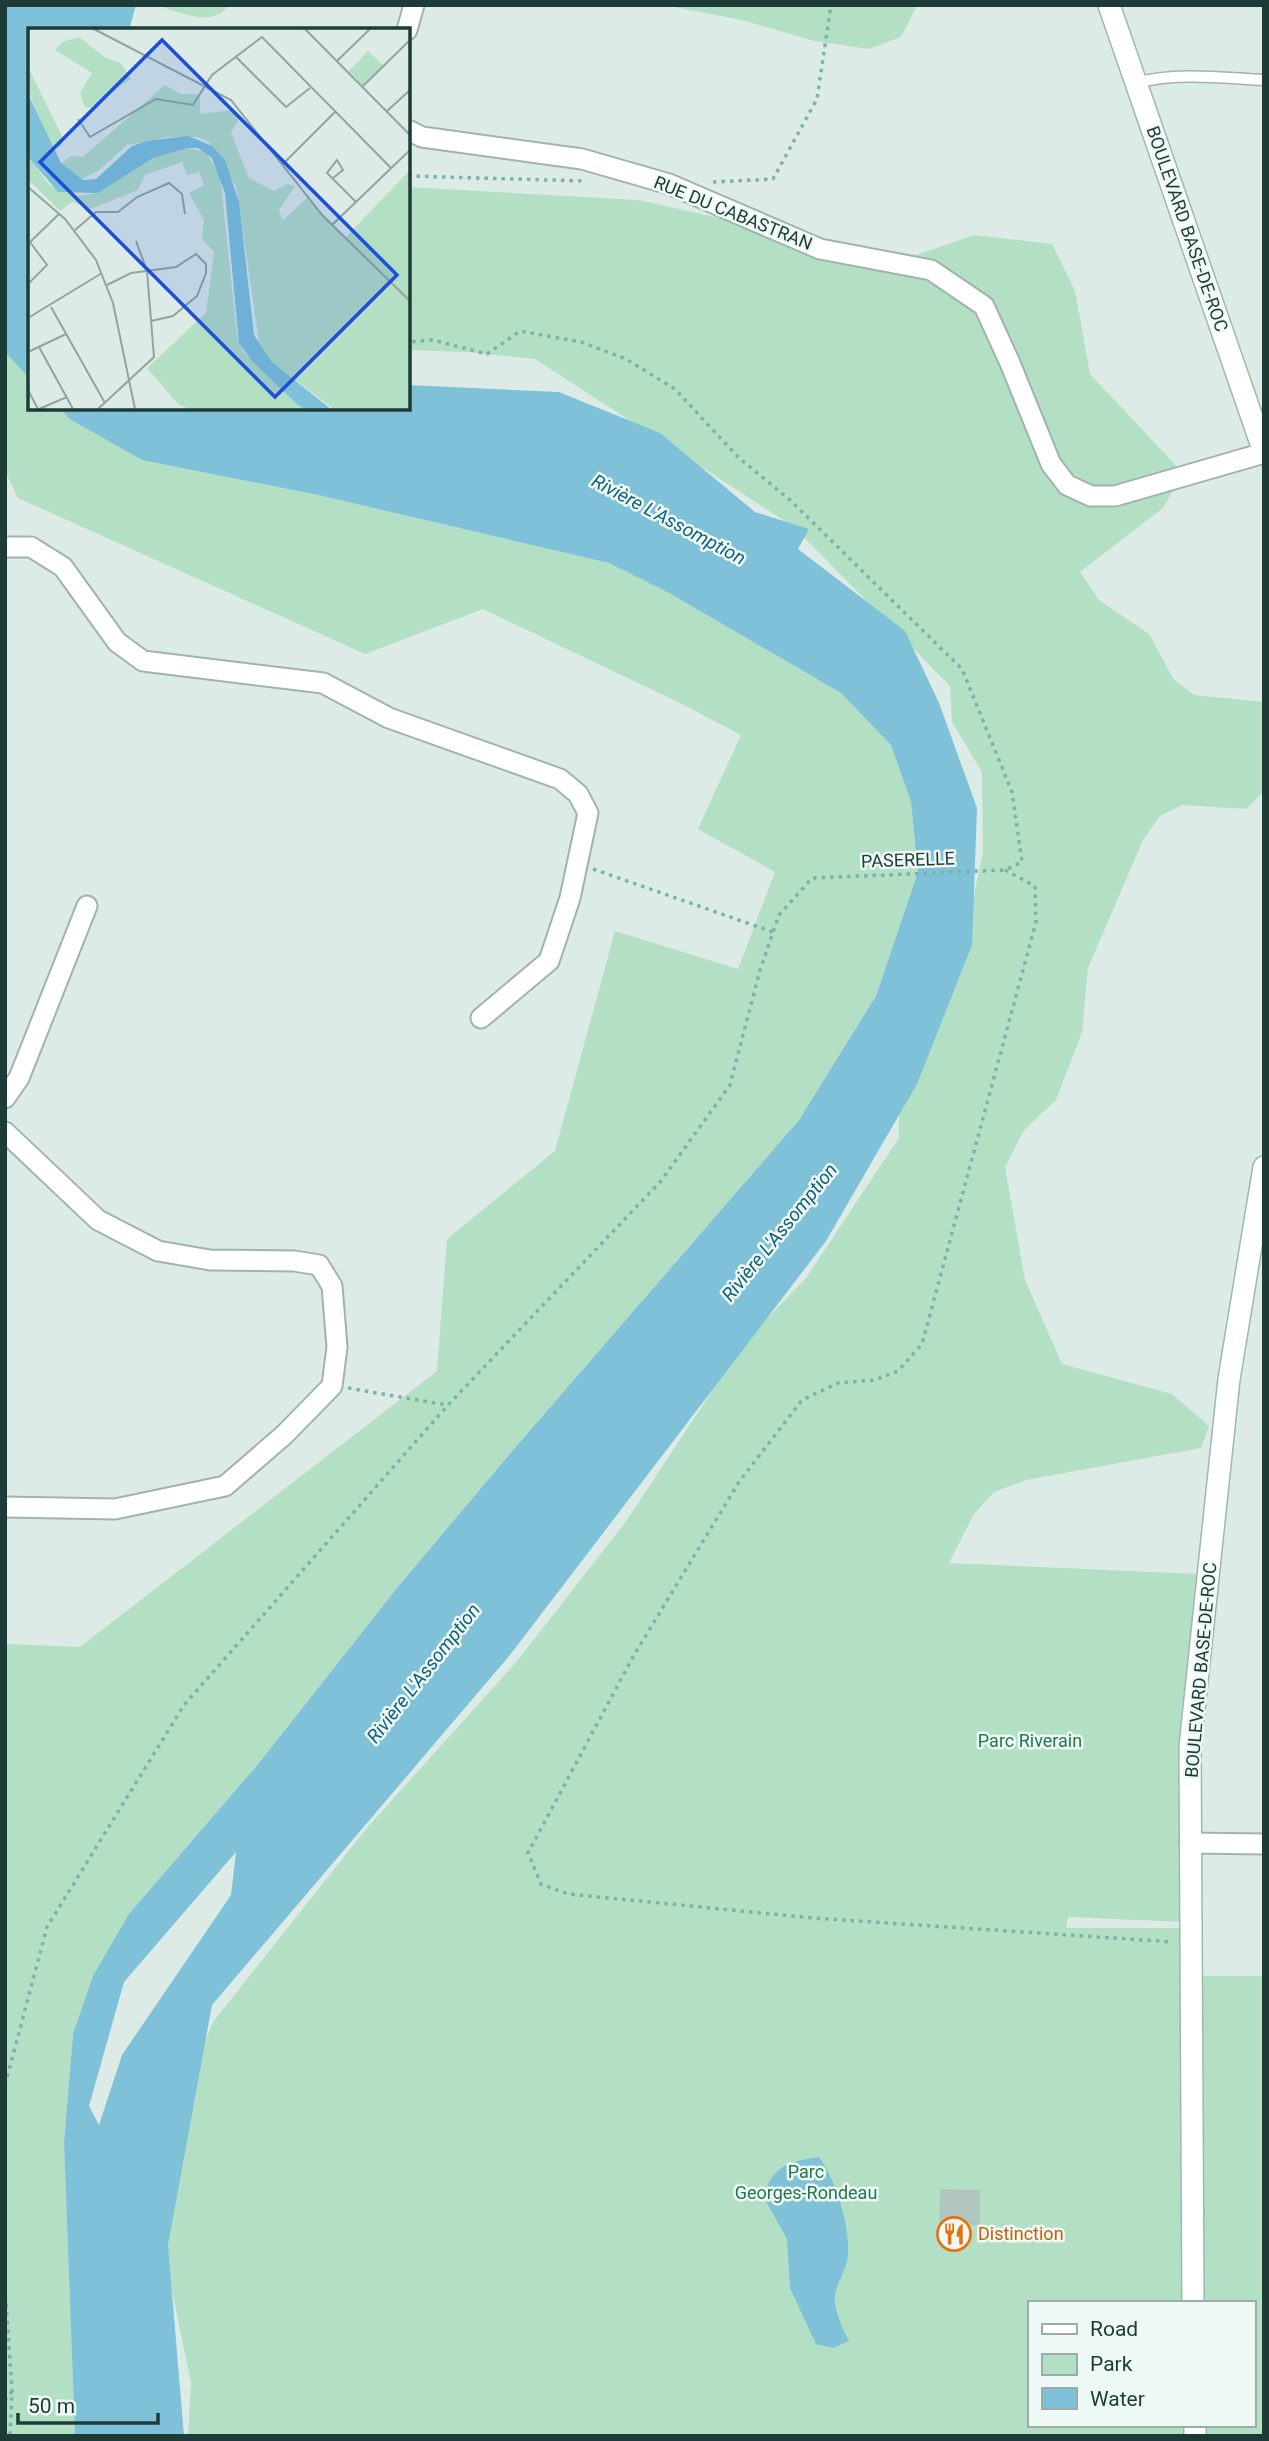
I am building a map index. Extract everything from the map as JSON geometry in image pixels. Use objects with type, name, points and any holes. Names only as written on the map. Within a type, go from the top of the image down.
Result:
[{"type":"street","points":[[408,28],[414,5]]},
{"type":"street","name":"BOULEVARD BASE-DE-ROC","points":[[1109,5],[1264,453]]},
{"type":"street","name":"RUE DU CABASTRAN","points":[[410,131],[422,137],[582,159],[669,184],[820,249],[931,270],[984,306],[1051,464],[1067,485],[1091,496],[1115,496],[1264,453]]},
{"type":"street","points":[[5,547],[31,547],[63,567],[117,642],[143,661],[323,683],[389,718],[560,779],[578,794],[588,813],[570,898],[549,961],[481,1018]]},
{"type":"street","points":[[5,1098],[19,1078],[86,906]]},
{"type":"street","points":[[5,1132],[98,1220],[158,1251],[210,1260],[294,1261],[319,1265],[332,1286],[337,1347],[332,1386],[284,1435],[225,1486],[115,1509],[5,1507]]},
{"type":"street","name":"BOULEVARD BASE-DE-ROC","points":[[1193,2301],[1190,1747],[1229,1379],[1255,1270],[1264,1167]]},
{"type":"street","points":[[1191,1843],[1264,1844]]},
{"type":"lane","points":[[1136,83],[1163,77],[1264,80]]},
{"type":"path","points":[[708,182],[773,179],[817,99],[831,5]]},
{"type":"path","points":[[410,176],[586,181]]},
{"type":"path","points":[[410,342],[433,340],[487,354],[520,331],[592,346],[626,359],[675,389],[738,457],[790,500],[962,669],[1012,792],[1022,862],[1005,870]]},
{"type":"path","points":[[5,2085],[47,1927],[184,1705],[448,1405],[662,1181],[730,1085],[760,970],[773,932],[578,864]]},
{"type":"path","points":[[1005,870],[1035,886],[1036,922],[922,1345],[898,1371],[875,1380],[838,1383],[802,1399],[739,1482],[634,1655],[528,1853],[541,1884],[568,1894],[813,1918],[1191,1943]]},
{"type":"path","name":"PASERELLE","points":[[773,932],[779,915],[812,878],[1005,870]]},
{"type":"path","points":[[332,1386],[448,1405]]},
{"type":"path","points":[[5,2287],[12,2391],[10,2436]]},
{"type":"path","points":[[5,2401],[12,2391]]},
{"type":"green space","points":[[156,5],[229,5],[213,16],[195,17]]},
{"type":"green space","points":[[664,5],[917,5],[901,37],[869,49],[814,41],[742,20]]},
{"type":"green space","points":[[410,187],[638,200],[905,259],[974,235],[1052,244],[1075,291],[1090,374],[1183,473],[1163,508],[1080,572],[1099,600],[1149,634],[1174,680],[1194,695],[1264,702],[1264,791],[1246,809],[1182,805],[1160,816],[1143,840],[1088,968],[1082,1032],[1056,1100],[1024,1130],[1005,1167],[1025,1280],[1062,1364],[1172,1394],[1209,1426],[1201,1448],[1026,1480],[994,1492],[974,1514],[949,1563],[1199,1574],[1185,1922],[1068,1917],[1066,1928],[1184,1928],[1186,2301],[1028,2301],[1028,2427],[1186,2427],[1186,2436],[188,2436],[191,2383],[166,2260],[179,2106],[213,2022],[366,1829],[518,1660],[627,1520],[743,1344],[806,1278],[899,1138],[899,1101],[959,968],[983,852],[982,772],[952,722],[950,686],[794,527],[535,359],[467,352],[410,350]]},
{"type":"green space","points":[[5,352],[28,377],[28,410],[61,410],[71,420],[142,460],[318,495],[609,563],[669,593],[841,693],[891,745],[911,802],[918,872],[876,996],[799,1120],[514,1449],[397,1588],[259,1763],[129,1914],[73,2034],[64,2143],[75,2436],[5,2436],[5,1644],[80,1647],[437,1371],[447,1239],[555,1151],[615,931],[738,969],[775,872],[698,829],[741,735],[678,702],[483,609],[365,654],[18,498],[5,471]]},
{"type":"green space","points":[[1198,1976],[1264,1976],[1264,2436],[1197,2436],[1197,2427],[1255,2427],[1255,2301],[1197,2301]]},
{"type":"water","points":[[5,5],[136,5],[130,28],[28,28],[28,377],[5,352]]},
{"type":"water","name":"Rivière L'Assomption","points":[[410,385],[559,392],[660,433],[755,512],[809,529],[798,549],[905,631],[939,703],[977,808],[972,945],[917,1084],[826,1241],[510,1655],[212,2005],[168,2245],[184,2436],[75,2436],[64,2143],[73,2034],[93,1976],[129,1914],[259,1763],[397,1588],[799,1120],[876,996],[918,872],[911,802],[891,745],[841,693],[669,593],[609,563],[318,495],[142,460],[71,420],[61,410],[410,410]],"holes":[[[236,1852],[231,1895],[122,2055],[99,2125],[89,2106],[124,1982]]]},
{"type":"water","points":[[819,2157],[836,2190],[848,2243],[848,2254],[836,2290],[835,2303],[849,2341],[833,2348],[816,2344],[790,2288],[787,2239],[763,2196],[777,2171],[791,2163]]},
{"type":"building","points":[[941,2190],[979,2191],[979,2224],[963,2224],[963,2240],[940,2240]]},
{"type":"place","name":"Distinction","points":[[954,2234]]},
{"type":"park label","name":"Parc Riverain","points":[[1030,1741]]},
{"type":"park label","name":"Parc Georges-Rondeau","points":[[806,2182]]}]
